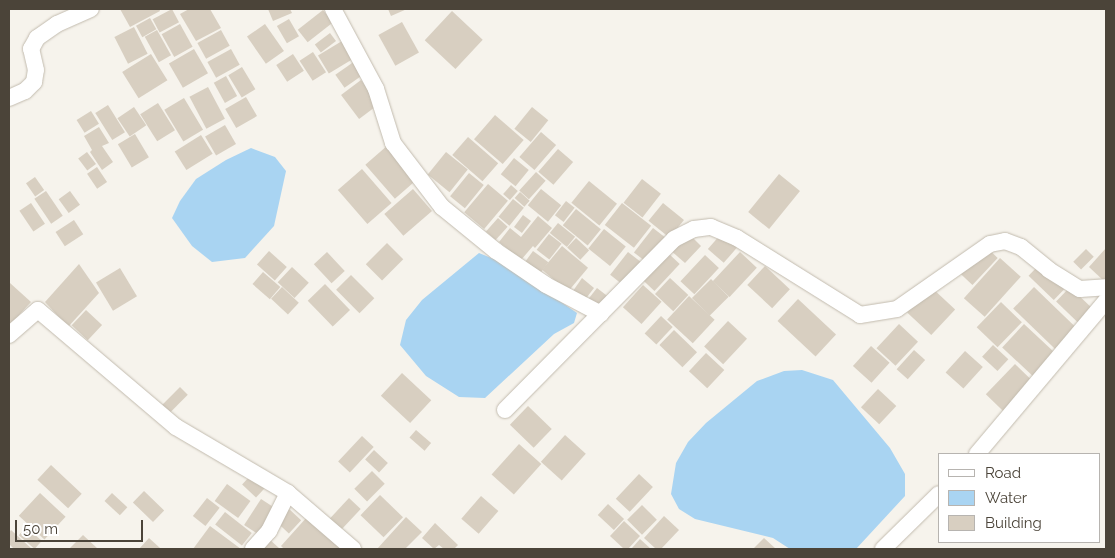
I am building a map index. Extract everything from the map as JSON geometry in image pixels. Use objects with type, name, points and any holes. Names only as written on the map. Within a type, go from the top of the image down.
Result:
[{"type":"street","points":[[9,98],[25,90],[34,82],[36,70],[31,49],[37,38],[57,24],[91,9]]},
{"type":"street","points":[[333,9],[376,89],[393,143],[442,207],[496,251],[546,285],[601,314]]},
{"type":"street","points":[[505,410],[674,239],[694,229],[711,227],[737,238],[860,315],[897,309],[990,244],[1005,241],[1021,247],[1049,270],[1080,290],[1106,287]]},
{"type":"street","points":[[978,453],[1106,301]]},
{"type":"street","points":[[9,334],[38,310],[176,427],[288,494],[353,549]]},
{"type":"street","points":[[253,549],[269,531],[288,494]]},
{"type":"street","points":[[883,549],[938,495]]},
{"type":"water","points":[[251,148],[275,157],[286,171],[274,226],[245,258],[212,262],[192,246],[172,218],[180,201],[196,179],[226,160]]},
{"type":"water","points":[[479,253],[506,264],[577,313],[574,323],[554,334],[485,398],[459,397],[426,376],[400,345],[406,320],[422,300]]},
{"type":"water","points":[[802,370],[833,380],[890,448],[905,474],[905,496],[856,549],[790,549],[773,538],[695,519],[679,509],[671,494],[676,463],[688,442],[706,423],[757,381],[784,371]]},
{"type":"building","points":[[120,9],[159,9],[160,11],[130,27]]},
{"type":"building","points":[[172,9],[179,22],[160,33],[153,19]]},
{"type":"building","points":[[189,9],[210,9],[221,28],[196,41],[180,14]]},
{"type":"building","points":[[268,9],[290,9],[292,13],[273,21]]},
{"type":"building","points":[[388,9],[407,9],[391,16]]},
{"type":"building","points":[[323,10],[333,23],[308,42],[298,30]]},
{"type":"building","points":[[452,11],[483,40],[455,69],[425,40]]},
{"type":"building","points":[[150,18],[156,29],[142,37],[136,26]]},
{"type":"building","points":[[289,19],[299,36],[287,43],[277,26]]},
{"type":"building","points":[[402,22],[419,53],[395,66],[378,35]]},
{"type":"building","points":[[180,24],[193,47],[174,57],[162,34]]},
{"type":"building","points":[[265,24],[284,51],[266,64],[247,37]]},
{"type":"building","points":[[134,27],[148,54],[128,64],[114,37]]},
{"type":"building","points":[[157,30],[171,55],[159,62],[145,37]]},
{"type":"building","points":[[221,30],[230,46],[206,59],[197,43]]},
{"type":"building","points":[[330,33],[336,41],[321,52],[315,44]]},
{"type":"building","points":[[342,41],[353,59],[329,73],[318,55]]},
{"type":"building","points":[[194,49],[208,73],[183,88],[169,64]]},
{"type":"building","points":[[231,49],[240,65],[216,78],[207,62]]},
{"type":"building","points":[[313,52],[326,72],[313,81],[300,61]]},
{"type":"building","points":[[151,54],[167,80],[139,98],[122,72]]},
{"type":"building","points":[[293,54],[304,71],[287,82],[276,65]]},
{"type":"building","points":[[355,61],[364,74],[345,88],[335,75]]},
{"type":"building","points":[[242,67],[255,89],[242,98],[228,75]]},
{"type":"building","points":[[226,76],[237,96],[225,103],[214,83]]},
{"type":"building","points":[[361,80],[379,104],[359,119],[341,95]]},
{"type":"building","points":[[208,87],[225,119],[206,129],[189,97]]},
{"type":"building","points":[[246,97],[257,116],[236,128],[225,109]]},
{"type":"building","points":[[184,98],[203,130],[183,142],[164,110]]},
{"type":"building","points":[[158,103],[175,130],[157,141],[140,114]]},
{"type":"building","points":[[108,105],[125,132],[112,140],[95,113]]},
{"type":"building","points":[[134,107],[146,125],[130,136],[117,118]]},
{"type":"building","points":[[532,107],[548,120],[531,142],[514,129]]},
{"type":"building","points":[[91,111],[99,124],[85,133],[77,120]]},
{"type":"building","points":[[495,115],[524,140],[503,164],[474,139]]},
{"type":"building","points":[[225,125],[236,144],[216,156],[205,136]]},
{"type":"building","points":[[99,127],[109,143],[102,146],[113,162],[102,170],[90,152],[92,150],[84,136]]},
{"type":"building","points":[[541,132],[556,145],[534,170],[519,157]]},
{"type":"building","points":[[135,134],[149,157],[132,167],[118,144]]},
{"type":"building","points":[[201,135],[213,154],[186,170],[175,151]]},
{"type":"building","points":[[468,137],[498,163],[482,181],[452,155]]},
{"type":"building","points":[[388,145],[418,179],[395,199],[365,165]]},
{"type":"building","points":[[558,149],[573,162],[553,185],[538,172]]},
{"type":"building","points":[[87,152],[96,164],[87,171],[78,159]]},
{"type":"building","points":[[446,152],[468,170],[450,192],[428,175]]},
{"type":"building","points":[[514,158],[529,170],[516,186],[501,174]]},
{"type":"building","points":[[97,167],[107,182],[97,189],[87,174]]},
{"type":"building","points":[[362,169],[392,203],[367,224],[338,190]]},
{"type":"building","points":[[536,172],[546,181],[529,199],[519,191]]},
{"type":"building","points":[[469,173],[484,185],[465,208],[450,196]]},
{"type":"building","points":[[779,174],[800,191],[769,229],[748,212]]},
{"type":"building","points":[[35,177],[44,190],[35,196],[26,183]]},
{"type":"building","points":[[642,179],[661,194],[642,217],[624,203]]},
{"type":"building","points":[[589,181],[617,204],[599,225],[571,203]]},
{"type":"building","points":[[488,184],[508,201],[484,229],[464,212]]},
{"type":"building","points":[[511,185],[518,191],[510,200],[503,194]]},
{"type":"building","points":[[413,189],[432,211],[403,236],[384,214]]},
{"type":"building","points":[[541,189],[561,205],[548,222],[528,205]]},
{"type":"building","points":[[46,191],[63,216],[51,224],[34,199]]},
{"type":"building","points":[[70,191],[80,205],[69,213],[59,199]]},
{"type":"building","points":[[520,192],[530,201],[524,207],[515,198]]},
{"type":"building","points":[[513,199],[524,208],[509,226],[499,217]]},
{"type":"building","points":[[566,201],[575,208],[564,222],[555,215]]},
{"type":"building","points":[[31,203],[45,224],[33,232],[19,211]]},
{"type":"building","points":[[622,203],[651,226],[634,248],[605,225]]},
{"type":"building","points":[[663,203],[684,220],[670,238],[649,221]]},
{"type":"building","points":[[576,209],[601,229],[588,245],[563,225]]},
{"type":"building","points":[[523,215],[531,221],[522,233],[514,227]]},
{"type":"building","points":[[538,216],[552,228],[535,248],[533,246],[521,260],[499,242],[510,228],[521,237]]},
{"type":"building","points":[[498,218],[508,227],[496,240],[486,231]]},
{"type":"building","points":[[74,220],[83,234],[65,246],[56,232]]},
{"type":"building","points":[[558,223],[575,237],[567,247],[550,233]]},
{"type":"building","points":[[653,228],[666,238],[647,262],[634,252]]},
{"type":"building","points":[[604,229],[626,247],[610,266],[588,248]]},
{"type":"building","points":[[688,233],[701,246],[685,263],[669,249]]},
{"type":"building","points":[[549,234],[562,244],[549,260],[537,250]]},
{"type":"building","points":[[721,234],[737,248],[724,263],[708,249]]},
{"type":"building","points":[[576,238],[589,250],[580,260],[567,248]]},
{"type":"building","points":[[387,243],[403,259],[382,280],[366,264]]},
{"type":"building","points":[[562,246],[588,268],[568,292],[542,270]]},
{"type":"building","points":[[986,247],[998,258],[972,285],[961,274]]},
{"type":"building","points":[[1106,248],[1106,280],[1105,282],[1089,267]]},
{"type":"building","points":[[1086,249],[1094,257],[1081,270],[1073,262]]},
{"type":"building","points":[[269,251],[287,267],[275,280],[257,264]]},
{"type":"building","points":[[533,251],[548,262],[541,273],[525,262]]},
{"type":"building","points":[[327,252],[345,271],[332,283],[314,264]]},
{"type":"building","points":[[628,252],[642,263],[624,286],[610,275]]},
{"type":"building","points":[[740,252],[757,268],[730,297],[713,281]]},
{"type":"building","points":[[668,253],[680,264],[654,291],[643,280]]},
{"type":"building","points":[[705,255],[719,268],[694,294],[680,281]]},
{"type":"building","points":[[1000,258],[1021,277],[985,317],[964,298]]},
{"type":"building","points":[[79,264],[99,293],[68,327],[45,302]]},
{"type":"building","points":[[1039,265],[1064,289],[1054,300],[1029,276]]},
{"type":"building","points":[[765,266],[790,289],[772,308],[747,285]]},
{"type":"building","points":[[292,267],[309,283],[294,298],[278,282]]},
{"type":"building","points":[[120,268],[137,296],[113,311],[96,282]]},
{"type":"building","points":[[263,272],[280,287],[270,299],[253,284]]},
{"type":"building","points":[[351,275],[374,298],[359,313],[336,290]]},
{"type":"building","points":[[582,278],[594,288],[584,301],[573,291]]},
{"type":"building","points":[[670,278],[688,295],[673,311],[655,294]]},
{"type":"building","points":[[711,279],[729,297],[710,316],[692,298]]},
{"type":"building","points":[[9,284],[31,302],[9,326]]},
{"type":"building","points":[[325,284],[350,310],[333,327],[308,301]]},
{"type":"building","points":[[643,285],[662,302],[642,324],[623,307]]},
{"type":"building","points":[[282,287],[299,303],[288,314],[271,299]]},
{"type":"building","points":[[931,287],[955,310],[931,335],[907,313]]},
{"type":"building","points":[[1034,287],[1076,327],[1055,349],[1013,309]]},
{"type":"building","points":[[1070,287],[1092,308],[1078,322],[1056,301]]},
{"type":"building","points":[[597,288],[610,298],[600,310],[587,301]]},
{"type":"building","points":[[689,296],[715,320],[693,343],[667,319]]},
{"type":"building","points":[[798,299],[836,334],[816,356],[778,321]]},
{"type":"building","points":[[1001,302],[1022,322],[998,347],[977,327]]},
{"type":"building","points":[[86,310],[102,325],[88,340],[72,325]]},
{"type":"building","points":[[661,316],[673,327],[656,344],[645,334]]},
{"type":"building","points":[[728,321],[747,339],[723,364],[704,347]]},
{"type":"building","points":[[899,324],[918,342],[896,366],[876,348]]},
{"type":"building","points":[[1024,324],[1056,354],[1034,377],[1002,347]]},
{"type":"building","points":[[674,330],[697,352],[682,367],[659,345]]},
{"type":"building","points":[[993,345],[1008,359],[997,371],[982,357]]},
{"type":"building","points":[[871,346],[890,363],[872,383],[853,366]]},
{"type":"building","points":[[914,350],[925,360],[908,379],[897,369]]},
{"type":"building","points":[[965,351],[983,367],[963,389],[946,373]]},
{"type":"building","points":[[706,353],[724,370],[707,388],[689,371]]},
{"type":"building","points":[[1015,364],[1035,383],[1006,414],[986,394]]},
{"type":"building","points":[[402,373],[431,400],[410,423],[381,396]]},
{"type":"building","points":[[180,387],[188,395],[169,413],[162,405]]},
{"type":"building","points":[[878,389],[896,406],[879,424],[861,407]]},
{"type":"building","points":[[528,406],[552,429],[534,448],[510,425]]},
{"type":"building","points":[[416,430],[431,443],[425,451],[409,438]]},
{"type":"building","points":[[565,435],[586,454],[562,480],[541,462]]},
{"type":"building","points":[[362,436],[374,447],[350,473],[338,462]]},
{"type":"building","points":[[519,444],[541,464],[514,495],[492,474]]},
{"type":"building","points":[[374,450],[388,463],[379,472],[365,460]]},
{"type":"building","points":[[51,465],[82,494],[68,508],[37,480]]},
{"type":"building","points":[[372,471],[385,484],[367,501],[354,489]]},
{"type":"building","points":[[639,474],[653,487],[630,512],[616,499]]},
{"type":"building","points":[[251,475],[265,488],[256,497],[242,485]]},
{"type":"building","points":[[227,484],[250,501],[238,518],[215,501]]},
{"type":"building","points":[[144,491],[164,510],[153,522],[133,503]]},
{"type":"building","points":[[40,493],[66,517],[44,540],[19,516]]},
{"type":"building","points":[[112,493],[127,507],[120,515],[104,501]]},
{"type":"building","points":[[380,495],[403,517],[384,537],[361,515]]},
{"type":"building","points":[[481,496],[498,511],[479,534],[461,519]]},
{"type":"building","points":[[207,498],[220,508],[205,526],[193,516]]},
{"type":"building","points":[[349,498],[361,509],[338,533],[326,522]]},
{"type":"building","points":[[261,499],[275,508],[258,534],[244,525]]},
{"type":"building","points":[[608,504],[624,519],[614,530],[598,515]]},
{"type":"building","points":[[642,505],[657,520],[642,535],[627,520]]},
{"type":"building","points":[[288,508],[301,520],[289,533],[276,521]]},
{"type":"building","points":[[225,512],[252,533],[242,546],[215,525]]},
{"type":"building","points":[[664,516],[679,530],[661,549],[656,549],[644,538]]},
{"type":"building","points":[[307,517],[343,549],[284,549],[281,546]]},
{"type":"building","points":[[406,517],[422,532],[405,549],[377,549]]},
{"type":"building","points":[[624,521],[640,536],[628,549],[624,549],[610,536]]},
{"type":"building","points":[[435,523],[458,545],[454,549],[444,549],[439,545],[434,549],[422,538]]},
{"type":"building","points":[[210,526],[241,549],[193,549]]},
{"type":"building","points":[[26,527],[42,541],[35,549],[19,535]]},
{"type":"building","points":[[11,530],[32,549],[14,549],[9,544],[9,533]]},
{"type":"building","points":[[83,535],[98,549],[70,548]]},
{"type":"building","points":[[149,538],[160,548],[139,549]]},
{"type":"building","points":[[764,538],[776,549],[753,549]]},
{"type":"building","points":[[269,539],[279,548],[259,549]]},
{"type":"building","points":[[640,539],[651,549],[632,548]]}]
